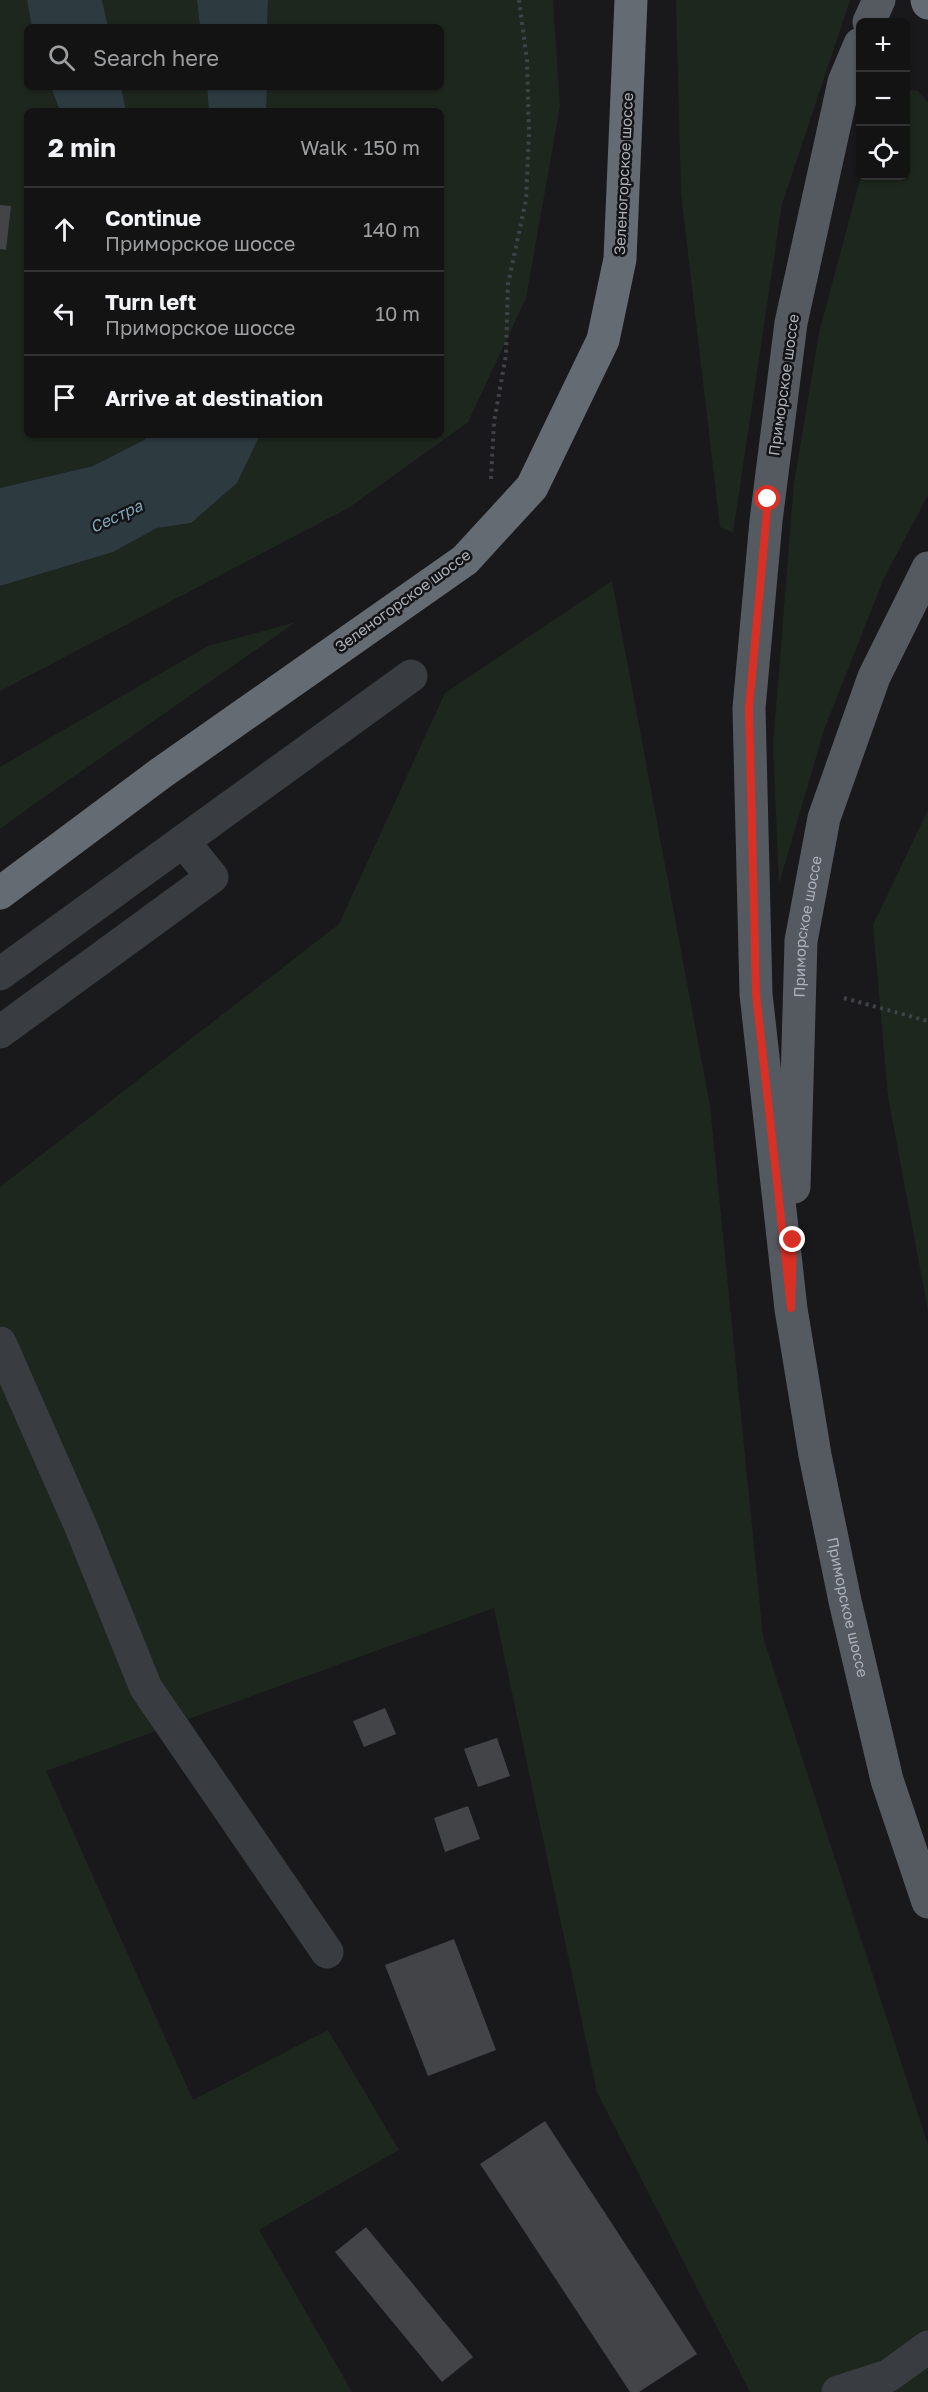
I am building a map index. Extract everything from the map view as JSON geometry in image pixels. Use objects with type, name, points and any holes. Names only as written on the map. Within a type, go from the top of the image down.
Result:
[{"type":"highway","name":"Зеленогорское шоссе","points":[[0,893],[161,773],[465,560],[532,487],[603,340],[620,259],[631,0]]},
{"type":"main road","points":[[871,18],[879,0]]},
{"type":"main road","name":"Приморское шоссе","points":[[856,55],[844,82],[791,323],[766,521],[749,708],[756,994],[791,1308],[815,1455],[887,1780],[928,1902]]},
{"type":"main road","name":"Приморское шоссе","points":[[791,1308],[801,941],[822,829],[874,677],[928,568]]},
{"type":"lane","points":[[0,974],[411,676]]},
{"type":"lane","points":[[0,1032],[212,877],[183,841]]},
{"type":"lane","points":[[0,1343],[81,1527],[146,1688],[327,1952]]},
{"type":"lane","points":[[838,2392],[888,2376],[928,2347]]},
{"type":"path","points":[[488,535],[494,422],[506,355],[508,284],[526,200],[529,133],[527,60],[519,0]]},
{"type":"path","points":[[844,998],[928,1021]]},
{"type":"shaded area","points":[[0,0],[27,0],[31,24],[24,24],[24,90],[52,90],[59,108],[24,108],[24,438],[146,438],[93,466],[0,488]]},
{"type":"shaded area","points":[[102,0],[197,0],[200,24],[107,24]]},
{"type":"shaded area","points":[[268,0],[553,0],[560,106],[526,298],[468,422],[350,507],[0,691],[0,586],[113,552],[157,528],[191,523],[237,483],[259,438],[444,438],[444,108],[266,108],[267,90],[444,90],[444,24],[267,24]]},
{"type":"shaded area","points":[[676,0],[850,0],[782,204],[733,533],[720,527],[681,193]]},
{"type":"shaded area","points":[[122,90],[207,90],[209,108],[125,108]]},
{"type":"shaded area","points":[[910,90],[918,91],[928,102],[928,495],[884,578],[824,730],[779,884],[773,746],[794,483],[819,333],[860,180],[910,180]]},
{"type":"shaded area","points":[[612,581],[710,1106],[763,1637],[928,2145],[928,2392],[750,2392],[597,2092],[494,1608],[46,1771],[193,2100],[328,2030],[399,2150],[259,2230],[352,2392],[0,2392],[0,1187],[339,924],[445,693]]},
{"type":"shaded area","points":[[296,622],[0,829],[0,767],[208,646]]},
{"type":"shaded area","points":[[928,810],[928,1311],[888,1096],[873,925]]},
{"type":"water","points":[[27,0],[102,0],[107,24],[31,24]]},
{"type":"water","points":[[197,0],[268,0],[267,24],[200,24]]},
{"type":"water","points":[[52,90],[122,90],[125,108],[59,108]]},
{"type":"water","points":[[207,90],[267,90],[266,108],[209,108]]},
{"type":"water","name":"Сестра","points":[[146,438],[259,438],[237,483],[191,523],[157,528],[113,552],[0,586],[0,488],[93,466]]},
{"type":"building","points":[[0,205],[11,206],[6,250],[0,249]]},
{"type":"building","points":[[385,1708],[396,1734],[364,1747],[353,1721]]},
{"type":"building","points":[[497,1738],[510,1776],[478,1787],[464,1749]]},
{"type":"building","points":[[468,1806],[480,1839],[445,1852],[434,1818]]},
{"type":"building","points":[[454,1939],[496,2050],[428,2076],[385,1965]]},
{"type":"building","points":[[545,2121],[697,2354],[639,2392],[630,2392],[480,2164]]},
{"type":"building","points":[[366,2227],[473,2357],[442,2382],[335,2252]]},
{"type":"route","points":[[768,499],[749,708],[756,994],[791,1308],[793,1240]]}]
